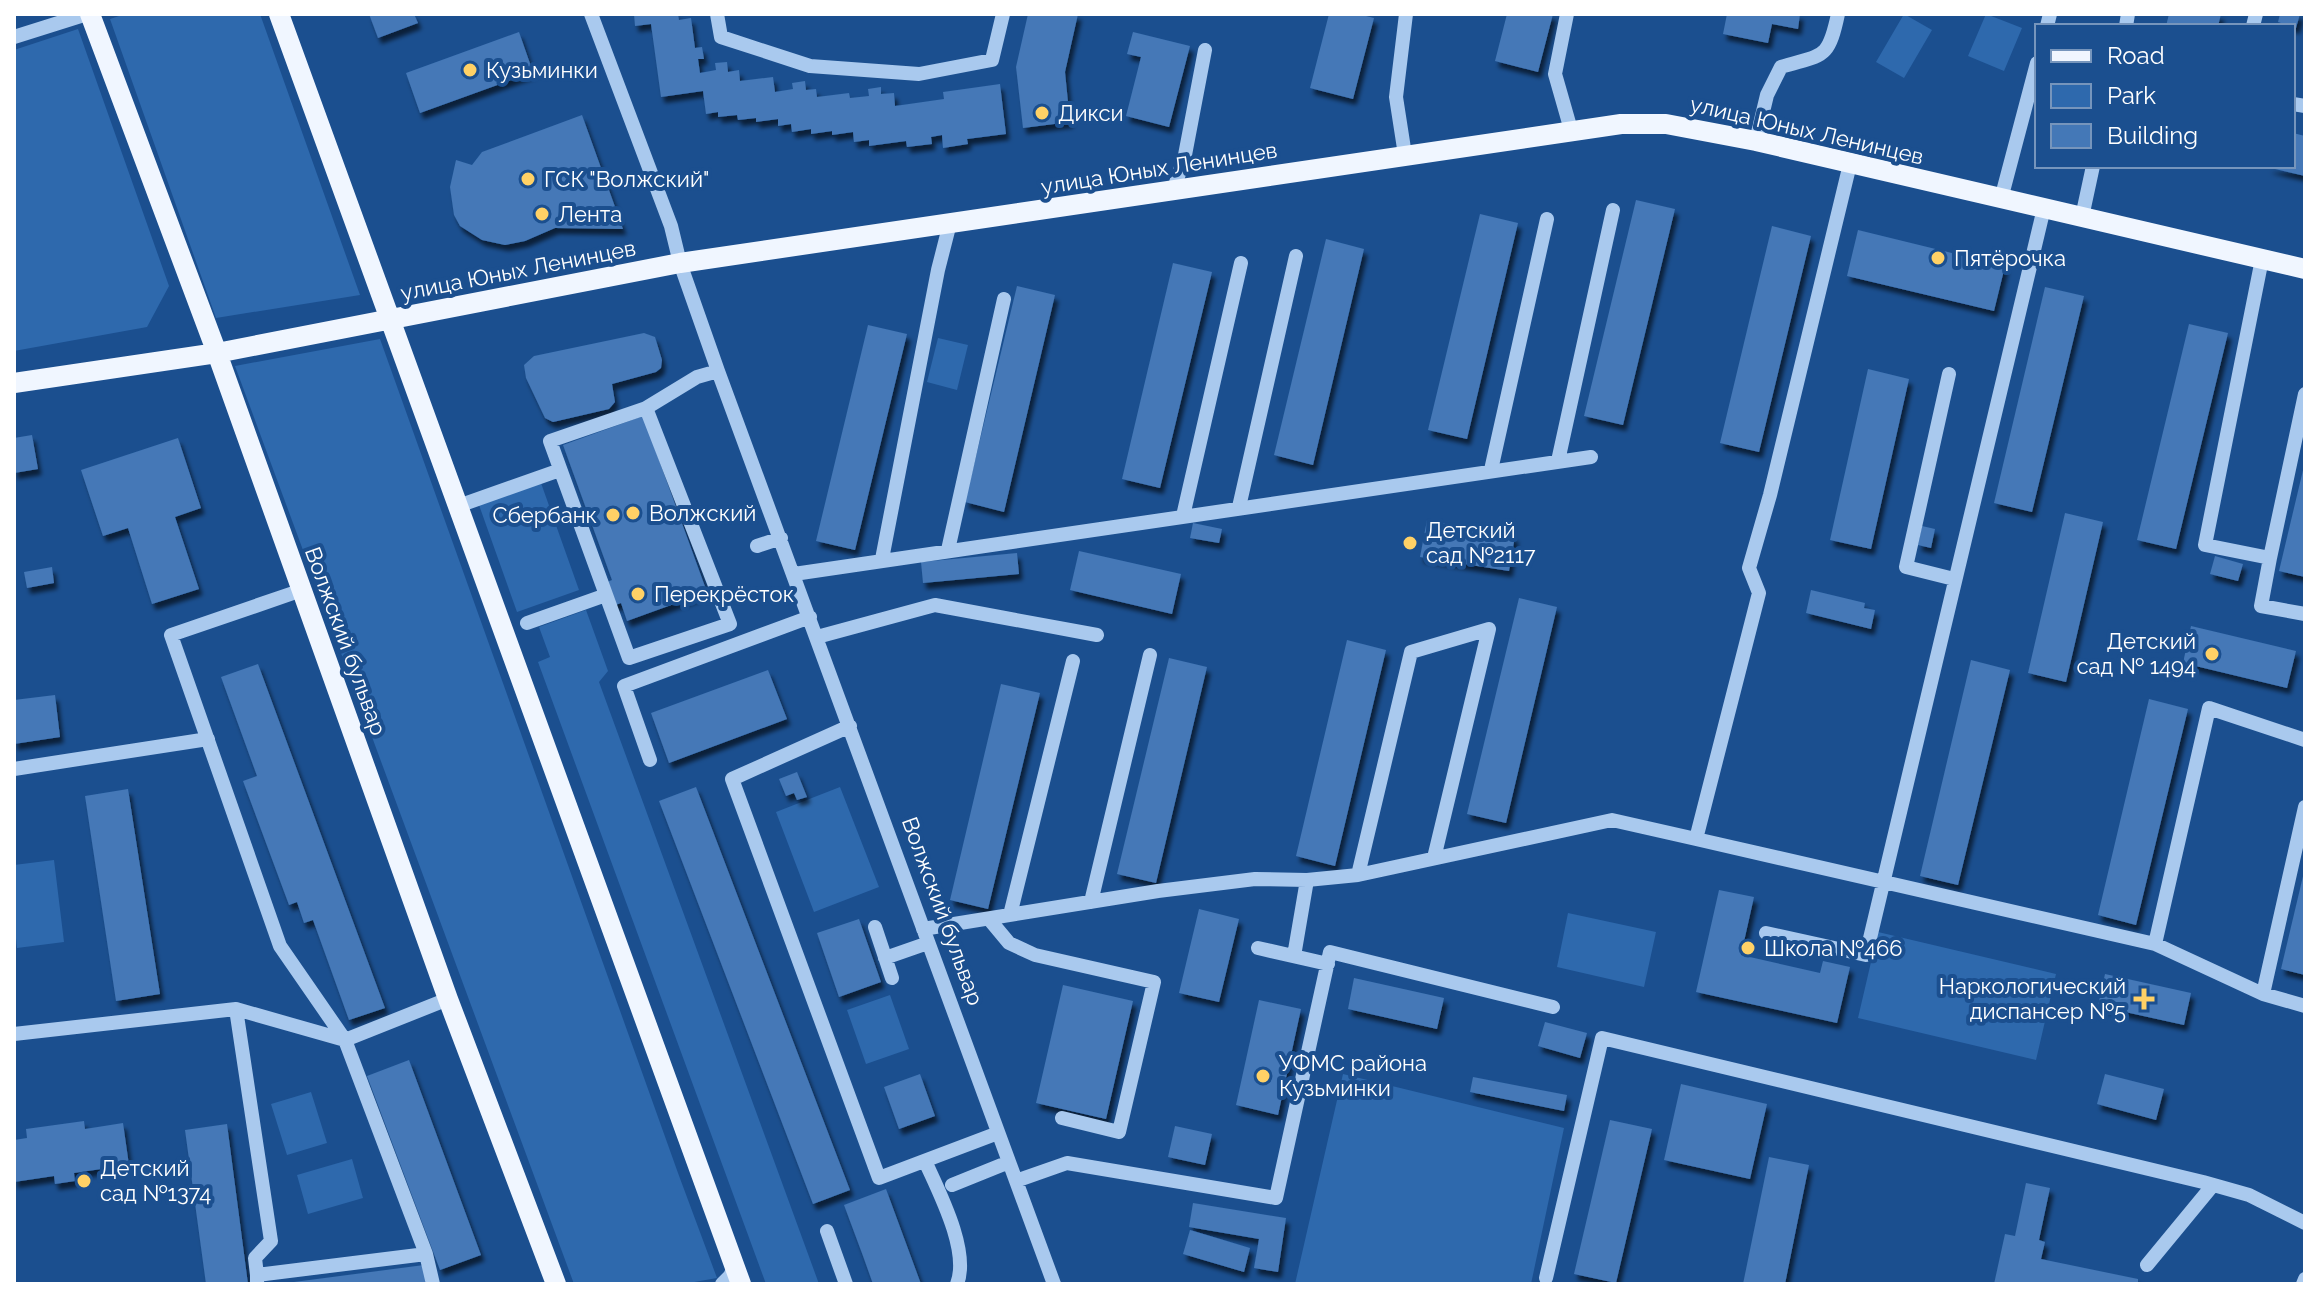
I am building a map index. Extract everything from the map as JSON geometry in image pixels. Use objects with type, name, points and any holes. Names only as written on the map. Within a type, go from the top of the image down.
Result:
[{"type":"main road","name":"Волжский бульвар","points":[[88,14],[217,353],[448,999],[556,1284]]},
{"type":"main road","points":[[279,14],[738,1275]]},
{"type":"main road","name":"улица Юных Ленинцев","points":[[14,383],[217,353],[680,263],[1621,124],[1666,124],[1756,141],[2305,269]]},
{"type":"street","points":[[14,37],[88,14]]},
{"type":"street","name":"Волжский бульвар","points":[[591,14],[671,226],[680,263],[718,371],[1054,1284]]},
{"type":"street","points":[[717,14],[721,37],[810,66],[919,74],[992,60],[1003,14]]},
{"type":"street","points":[[1405,155],[1396,97],[1406,14]]},
{"type":"street","points":[[1567,14],[1555,74],[1571,130]]},
{"type":"street","points":[[1756,141],[1767,95],[1781,67],[1822,56],[1832,42],[1838,14]]},
{"type":"street","points":[[1174,189],[1185,155],[1205,50]]},
{"type":"street","points":[[2001,199],[2035,71]]},
{"type":"street","points":[[1696,839],[1759,593],[1749,568],[1850,164]]},
{"type":"street","points":[[2082,217],[2093,168]]},
{"type":"street","points":[[1766,933],[1866,955],[2044,208]]},
{"type":"street","points":[[1558,461],[1613,210]]},
{"type":"street","points":[[1491,470],[1547,219]]},
{"type":"street","points":[[882,559],[938,270],[950,223]]},
{"type":"street","points":[[1239,507],[1296,256]]},
{"type":"street","points":[[2262,259],[2205,545],[2270,558]]},
{"type":"street","points":[[1183,516],[1241,263]]},
{"type":"street","points":[[948,550],[1004,299]]},
{"type":"street","points":[[646,408],[730,624],[629,658],[550,441],[646,408],[697,377],[718,371]]},
{"type":"street","points":[[1949,374],[1906,567],[1954,579]]},
{"type":"street","points":[[2305,394],[2261,606],[2305,614]]},
{"type":"street","points":[[794,574],[1591,457]]},
{"type":"street","points":[[458,506],[560,470]]},
{"type":"street","points":[[757,546],[781,538]]},
{"type":"street","points":[[302,590],[171,635],[280,946],[345,1040],[426,1254],[433,1284]]},
{"type":"street","points":[[527,623],[606,595]]},
{"type":"street","points":[[817,637],[935,605],[1097,635]]},
{"type":"street","points":[[650,760],[624,686],[810,617]]},
{"type":"street","points":[[1358,875],[1411,652],[1489,629],[1434,858]]},
{"type":"street","points":[[1091,902],[1150,655]]},
{"type":"street","points":[[1010,915],[1073,661]]},
{"type":"street","points":[[2155,944],[2209,708],[2305,740]]},
{"type":"street","points":[[850,726],[732,779],[879,1178],[998,1133]]},
{"type":"street","points":[[14,769],[208,739]]},
{"type":"street","points":[[2263,994],[2305,807]]},
{"type":"street","points":[[885,958],[926,936],[1010,915],[1255,879],[1307,880],[1358,875],[1612,820],[2155,944],[2263,994],[2305,1006]]},
{"type":"street","points":[[1294,956],[1307,880]]},
{"type":"street","points":[[989,919],[1009,943],[1035,955],[1154,982],[1119,1132],[1062,1118]]},
{"type":"street","points":[[875,927],[892,978]]},
{"type":"street","points":[[1258,948],[1328,964]]},
{"type":"street","points":[[1016,1181],[1067,1163],[1276,1198],[1330,952],[1553,1007]]},
{"type":"street","points":[[14,1034],[236,1009],[345,1040],[448,999]]},
{"type":"street","points":[[236,1009],[271,1241],[255,1258],[257,1280],[426,1254]]},
{"type":"street","points":[[1546,1278],[1602,1038],[2213,1185],[2249,1195],[2305,1223]]},
{"type":"street","points":[[925,1161],[952,1227],[960,1263],[957,1284]]},
{"type":"street","points":[[952,1185],[1009,1162]]},
{"type":"street","points":[[2147,1265],[2213,1185]]},
{"type":"street","points":[[827,1231],[846,1284]]},
{"type":"street","points":[[722,1284],[730,1276],[738,1275]]},
{"type":"green space","points":[[125,14],[260,14],[360,295],[216,318],[110,19]]},
{"type":"green space","points":[[1904,14],[1932,30],[1904,78],[1876,62]]},
{"type":"green space","points":[[1986,14],[2022,28],[2004,71],[1968,56]]},
{"type":"green space","points":[[78,29],[169,286],[147,327],[14,351],[14,50]]},
{"type":"green space","points":[[938,338],[968,345],[957,390],[927,382]]},
{"type":"green space","points":[[380,339],[717,1278],[683,1284],[574,1284],[235,366]]},
{"type":"green space","points":[[541,483],[579,590],[517,612],[479,505]]},
{"type":"green space","points":[[586,610],[608,671],[599,682],[819,1284],[766,1284],[538,662],[550,657],[539,627]]},
{"type":"green space","points":[[840,787],[879,887],[814,912],[776,812]]},
{"type":"green space","points":[[54,860],[64,942],[17,948],[14,865]]},
{"type":"green space","points":[[1568,913],[1656,932],[1644,987],[1557,967]]},
{"type":"green space","points":[[1878,932],[2056,974],[2036,1060],[1858,1018]]},
{"type":"green space","points":[[890,995],[909,1049],[866,1064],[847,1010]]},
{"type":"green space","points":[[1343,1074],[1564,1128],[1531,1284],[1295,1284]]},
{"type":"green space","points":[[311,1092],[327,1143],[287,1155],[271,1104]]},
{"type":"green space","points":[[352,1159],[363,1198],[308,1214],[297,1175]]},
{"type":"building","points":[[369,14],[414,14],[418,23],[378,38]]},
{"type":"building","points":[[634,14],[678,14],[679,20],[691,18],[695,48],[702,47],[704,59],[698,59],[700,73],[716,70],[715,63],[727,62],[728,72],[739,70],[740,81],[773,77],[775,92],[793,89],[792,83],[805,81],[806,90],[816,89],[817,97],[849,93],[850,98],[869,96],[868,89],[881,87],[881,94],[894,93],[895,106],[944,99],[943,92],[1000,84],[1006,134],[967,139],[968,144],[943,148],[942,135],[931,137],[932,144],[907,147],[906,141],[869,146],[869,140],[854,142],[853,132],[811,134],[811,129],[792,132],[791,124],[778,126],[778,119],[756,122],[756,118],[738,120],[737,115],[718,117],[718,112],[706,114],[703,91],[661,97],[651,24],[635,26]]},
{"type":"building","points":[[1028,14],[1078,14],[1065,72],[1070,122],[1023,128],[1016,67]]},
{"type":"building","points":[[1329,14],[1358,14],[1374,18],[1353,99],[1310,88]]},
{"type":"building","points":[[1507,14],[1553,14],[1538,72],[1495,61]]},
{"type":"building","points":[[1727,14],[1800,14],[1798,29],[1772,24],[1768,43],[1723,34]]},
{"type":"building","points":[[2169,14],[2221,14],[2218,24],[2166,24]]},
{"type":"building","points":[[2280,14],[2300,14],[2296,28],[2295,24],[2278,22]]},
{"type":"building","points":[[519,32],[533,72],[420,113],[406,73]]},
{"type":"building","points":[[1133,32],[1190,46],[1169,127],[1126,116],[1141,57],[1127,54]]},
{"type":"building","name":"ГСК \"Волжский\"","points":[[582,115],[623,229],[555,228],[525,241],[505,245],[482,240],[460,226],[454,215],[450,187],[456,160],[472,165],[482,152]]},
{"type":"building","points":[[2295,134],[2305,136],[2305,176],[2271,168],[2295,168]]},
{"type":"building","points":[[1636,200],[1675,209],[1623,425],[1584,416]]},
{"type":"building","points":[[1480,214],[1518,223],[1467,439],[1428,430]]},
{"type":"building","points":[[1772,226],[1811,236],[1759,452],[1720,443]]},
{"type":"building","points":[[1858,230],[2005,266],[1994,311],[1847,276]]},
{"type":"building","points":[[1326,239],[1364,249],[1313,465],[1274,455]]},
{"type":"building","points":[[1173,263],[1212,272],[1160,488],[1122,479]]},
{"type":"building","points":[[1017,286],[1055,295],[1004,512],[965,502]]},
{"type":"building","points":[[2045,287],[2084,296],[2032,512],[1994,503]]},
{"type":"building","points":[[2189,324],[2228,333],[2176,549],[2137,540]]},
{"type":"building","points":[[868,325],[907,334],[855,550],[816,541]]},
{"type":"building","points":[[644,333],[655,337],[662,360],[661,368],[612,384],[615,402],[609,409],[553,422],[545,418],[526,378],[524,365],[534,356]]},
{"type":"building","points":[[1868,369],[1909,379],[1871,549],[1830,540]]},
{"type":"building","name":"Волжский","points":[[643,416],[707,592],[627,621],[621,603],[613,606],[605,583],[612,580],[563,445]]},
{"type":"building","points":[[32,435],[38,469],[14,473],[14,438]]},
{"type":"building","points":[[178,438],[201,508],[175,517],[199,589],[152,604],[128,528],[103,536],[81,470]]},
{"type":"building","points":[[2305,466],[2305,577],[2279,571]]},
{"type":"building","points":[[2065,513],[2103,522],[2066,682],[2028,673]]},
{"type":"building","points":[[1427,520],[1515,536],[1509,571],[1420,557]]},
{"type":"building","points":[[1193,523],[1222,529],[1219,543],[1190,538]]},
{"type":"building","points":[[1922,526],[1935,529],[1931,548],[1918,545]]},
{"type":"building","points":[[1079,551],[1181,574],[1172,614],[1070,590]]},
{"type":"building","points":[[1017,553],[1019,574],[923,583],[921,562]]},
{"type":"building","points":[[2215,556],[2243,564],[2238,581],[2210,574]]},
{"type":"building","points":[[52,567],[54,583],[27,588],[24,572]]},
{"type":"building","points":[[1811,590],[1865,603],[1864,608],[1875,610],[1871,629],[1806,613]]},
{"type":"building","points":[[1519,598],[1557,607],[1506,823],[1467,814]]},
{"type":"building","points":[[2191,626],[2296,651],[2287,688],[2183,663]]},
{"type":"building","points":[[1347,640],[1386,650],[1335,866],[1296,856]]},
{"type":"building","points":[[1169,658],[1207,667],[1156,883],[1117,874]]},
{"type":"building","points":[[1971,660],[2010,670],[1958,885],[1920,876]]},
{"type":"building","points":[[258,664],[385,1008],[349,1020],[313,920],[304,923],[297,902],[289,905],[243,781],[257,776],[221,677]]},
{"type":"building","points":[[768,670],[787,719],[669,763],[651,713]]},
{"type":"building","points":[[1001,684],[1040,693],[988,909],[950,900]]},
{"type":"building","points":[[55,695],[60,737],[14,744],[14,700]]},
{"type":"building","points":[[2149,699],[2188,709],[2136,925],[2098,915]]},
{"type":"building","points":[[797,772],[807,797],[797,800],[794,793],[786,796],[779,779]]},
{"type":"building","points":[[696,787],[850,1190],[813,1204],[659,801]]},
{"type":"building","points":[[128,789],[160,994],[116,1001],[85,796]]},
{"type":"building","points":[[2305,872],[2305,975],[2281,969]]},
{"type":"building","points":[[1719,890],[1754,897],[1741,955],[1820,973],[1823,961],[1850,967],[1837,1023],[1696,992]]},
{"type":"building","points":[[1199,909],[1239,919],[1219,1002],[1179,993]]},
{"type":"building","points":[[859,919],[881,982],[839,997],[817,933]]},
{"type":"building","name":"Наркологический диспансер №5","points":[[2105,974],[2191,993],[2184,1025],[2098,1006]]},
{"type":"building","points":[[1354,978],[1444,998],[1437,1029],[1348,1009]]},
{"type":"building","points":[[1063,985],[1133,1001],[1106,1119],[1036,1103]]},
{"type":"building","points":[[1259,1000],[1301,1009],[1278,1115],[1236,1105]]},
{"type":"building","points":[[1545,1022],[1587,1033],[1580,1058],[1538,1046]]},
{"type":"building","points":[[409,1060],[481,1255],[440,1270],[367,1076]]},
{"type":"building","points":[[920,1074],[935,1116],[899,1129],[884,1087]]},
{"type":"building","points":[[2105,1074],[2164,1089],[2156,1120],[2097,1104]]},
{"type":"building","points":[[1473,1077],[1567,1095],[1564,1111],[1470,1092]]},
{"type":"building","points":[[1681,1084],[1767,1104],[1750,1179],[1664,1160]]},
{"type":"building","points":[[1610,1120],[1652,1129],[1616,1283],[1574,1274]]},
{"type":"building","points":[[84,1121],[85,1129],[123,1123],[129,1165],[74,1173],[75,1181],[55,1184],[54,1176],[14,1182],[14,1140],[27,1138],[26,1129]]},
{"type":"building","points":[[227,1124],[248,1284],[206,1284],[185,1130]]},
{"type":"building","points":[[1175,1126],[1212,1134],[1205,1165],[1168,1157]]},
{"type":"building","points":[[1769,1157],[1809,1165],[1785,1284],[1743,1284]]},
{"type":"building","points":[[2026,1183],[2050,1188],[2039,1240],[2045,1242],[2041,1259],[2138,1279],[2138,1284],[1994,1284],[2005,1234],[2015,1236]]},
{"type":"building","points":[[886,1189],[921,1284],[873,1284],[844,1205]]},
{"type":"building","points":[[1193,1203],[1286,1218],[1278,1272],[1254,1268],[1259,1239],[1189,1227]]},
{"type":"building","points":[[1190,1230],[1250,1248],[1244,1272],[1183,1254]]},
{"type":"building","points":[[424,1265],[426,1284],[294,1282]]},
{"type":"place","name":"Кузьминки","points":[[470,70]]},
{"type":"place","name":"Дикси","points":[[1042,113]]},
{"type":"place","name":"ГСК \"Волжский\"","points":[[528,179]]},
{"type":"place","name":"Лента","points":[[542,214]]},
{"type":"place","name":"Пятёрочка","points":[[1938,258]]},
{"type":"place","name":"Волжский","points":[[633,513]]},
{"type":"place","name":"Сбербанк","points":[[613,515]]},
{"type":"place","name":"Детский сад №2117","points":[[1410,543]]},
{"type":"place","name":"Перекрёсток","points":[[638,594]]},
{"type":"place","name":"Детский сад № 1494","points":[[2212,654]]},
{"type":"place","name":"Школа №466","points":[[1748,948]]},
{"type":"place","name":"Наркологический диспансер №5","points":[[2144,999]]},
{"type":"place","name":"УФМС района Кузьминки","points":[[1263,1076]]},
{"type":"place","name":"Детский сад №1374","points":[[84,1181]]}]
